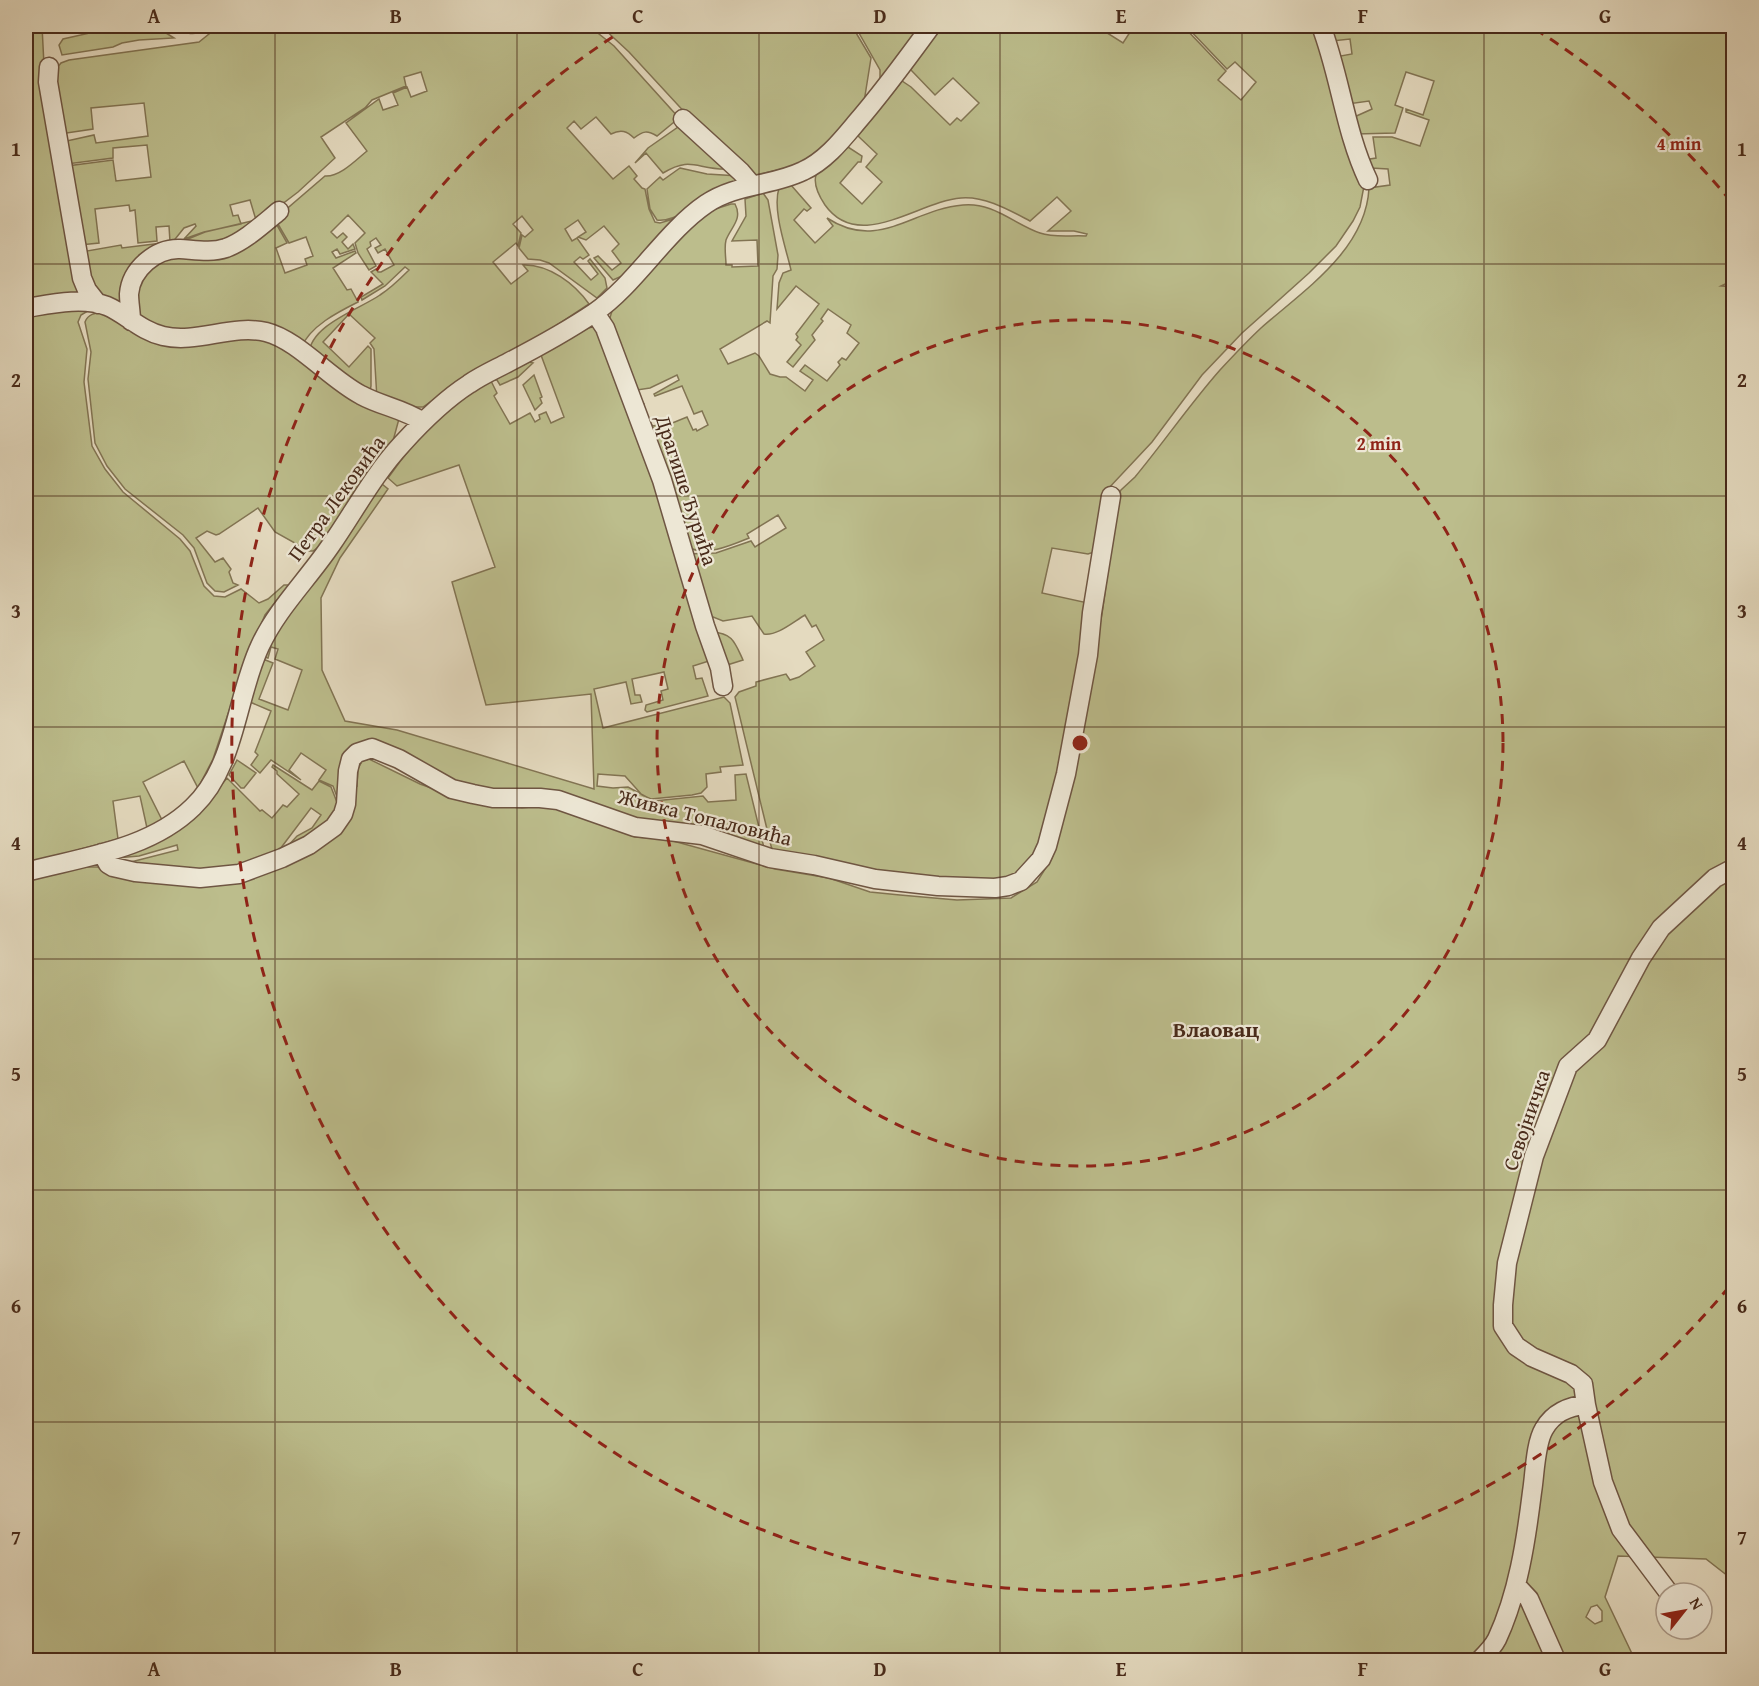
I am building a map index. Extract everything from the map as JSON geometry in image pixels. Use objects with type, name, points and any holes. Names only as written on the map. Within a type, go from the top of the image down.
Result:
[{"type":"street","name":"Петра Лековића","points":[[26,872],[127,846],[172,823],[192,808],[206,792],[225,753],[259,647],[270,627],[330,548],[399,447],[445,401],[472,381],[530,351],[595,312],[619,292],[697,211],[722,196],[752,185],[783,179],[806,170],[820,161],[839,143],[876,100],[931,26]]},
{"type":"street","points":[[1321,26],[1357,158],[1368,180]]},
{"type":"street","points":[[49,67],[48,82],[82,278],[87,290],[98,304]]},
{"type":"street","points":[[683,118],[752,185]]},
{"type":"street","points":[[131,321],[129,295],[131,284],[137,271],[145,263],[166,251],[177,249],[209,251],[229,247],[245,238],[279,211]]},
{"type":"street","points":[[26,308],[71,302],[98,304],[108,307],[147,331],[172,338],[251,330],[267,333],[288,342],[361,395],[408,413],[423,422]]},
{"type":"street","name":"Драгише Ђурића","points":[[595,312],[605,328],[663,480],[705,626],[720,668],[723,686]]},
{"type":"street","name":"Живка Топаловића","points":[[102,853],[108,864],[113,867],[135,872],[200,879],[239,874],[282,858],[316,841],[334,826],[343,814],[346,804],[351,759],[357,753],[372,748],[399,759],[452,789],[473,794],[493,798],[558,800],[635,827],[702,835],[770,858],[875,879],[938,886],[995,888],[1008,886],[1021,881],[1041,859],[1047,846],[1066,774],[1088,655],[1092,613],[1111,496]]},
{"type":"street","name":"Севојничка","points":[[1586,1405],[1583,1384],[1571,1374],[1532,1357],[1516,1346],[1503,1326],[1507,1263],[1534,1156],[1568,1066],[1598,1040],[1641,958],[1661,928],[1715,878],[1734,868]]},
{"type":"street","points":[[1480,1660],[1496,1641],[1516,1585],[1537,1453],[1544,1429],[1558,1413],[1574,1406],[1586,1405],[1603,1482],[1621,1529],[1660,1581]]},
{"type":"street","points":[[1516,1585],[1529,1599],[1556,1660]]},
{"type":"green space","points":[[26,26],[42,26],[44,65],[89,298],[26,305]]},
{"type":"green space","points":[[155,26],[174,38],[139,40],[113,47],[62,55],[59,45],[63,39],[90,33],[90,28]]},
{"type":"green space","points":[[167,26],[213,26],[202,32],[190,34]]},
{"type":"green space","points":[[219,26],[589,26],[614,46],[679,118],[657,136],[648,132],[634,138],[624,132],[611,134],[596,117],[581,129],[574,121],[567,128],[613,179],[629,166],[637,176],[634,179],[645,189],[649,209],[655,222],[660,223],[677,218],[622,276],[613,280],[594,258],[598,256],[612,270],[621,263],[612,251],[619,244],[604,226],[586,240],[578,237],[586,232],[578,220],[565,229],[572,241],[577,238],[589,255],[583,259],[580,257],[574,262],[591,280],[598,274],[588,261],[590,259],[605,278],[607,288],[597,298],[549,263],[528,259],[519,248],[522,235],[525,237],[533,230],[522,216],[513,224],[521,233],[518,246],[516,243],[493,262],[511,284],[528,271],[523,265],[552,272],[576,289],[589,304],[533,341],[469,375],[423,407],[408,407],[377,399],[374,349],[370,343],[375,338],[349,314],[323,342],[349,367],[368,346],[371,349],[369,396],[336,376],[309,354],[312,344],[327,326],[384,292],[409,270],[405,267],[385,286],[362,300],[361,297],[383,284],[371,272],[376,269],[381,272],[394,265],[385,249],[378,253],[375,248],[381,245],[376,238],[370,242],[371,246],[367,249],[376,266],[369,270],[358,253],[355,243],[365,233],[348,215],[331,232],[337,238],[343,233],[347,237],[342,242],[348,249],[353,244],[355,249],[340,254],[337,249],[332,252],[336,258],[355,251],[356,253],[333,268],[347,290],[351,289],[358,302],[318,326],[301,348],[261,328],[231,328],[184,334],[169,334],[155,330],[142,321],[137,314],[134,300],[139,276],[161,257],[177,253],[210,253],[227,250],[248,239],[274,220],[287,243],[276,248],[285,273],[307,265],[305,259],[313,256],[306,237],[289,243],[275,219],[325,176],[342,171],[367,151],[346,123],[379,99],[383,110],[398,105],[393,93],[407,87],[411,97],[427,91],[421,72],[404,77],[406,86],[372,100],[365,108],[321,137],[335,158],[298,192],[231,243],[219,248],[181,247],[183,241],[216,229],[184,239],[196,226],[195,224],[184,228],[172,243],[139,263],[129,280],[127,311],[114,306],[93,289],[85,273],[81,252],[121,245],[122,248],[170,242],[169,226],[156,227],[157,241],[138,243],[135,210],[130,211],[129,205],[95,209],[99,243],[80,245],[67,166],[113,160],[116,181],[151,177],[147,145],[113,148],[113,158],[67,164],[62,142],[94,135],[96,143],[148,136],[144,103],[91,108],[93,129],[60,134],[53,98],[52,74],[61,63],[199,42]],"holes":[[[250,200],[256,220],[241,224],[238,215],[233,216],[230,205]]]},
{"type":"green space","points":[[601,26],[852,26],[871,58],[864,102],[815,156],[796,166],[755,175],[701,130],[629,52]]},
{"type":"green space","points":[[855,26],[920,26],[880,81],[880,70]]},
{"type":"green space","points":[[942,26],[1107,26],[1104,31],[1123,43],[1134,26],[1183,26],[1226,71],[1218,80],[1241,100],[1256,82],[1235,62],[1227,69],[1186,26],[1314,26],[1364,186],[1360,207],[1336,246],[1242,333],[1202,375],[1152,442],[1106,491],[1094,552],[1088,554],[1052,548],[1042,593],[1088,603],[1058,781],[1043,840],[1016,879],[942,883],[773,854],[735,697],[739,692],[756,686],[756,682],[786,674],[790,680],[799,677],[815,666],[806,652],[824,640],[816,625],[812,627],[805,615],[780,631],[764,634],[752,616],[723,621],[708,615],[688,554],[716,553],[751,541],[755,547],[786,528],[778,515],[747,534],[749,538],[735,544],[702,551],[688,547],[639,402],[642,401],[644,404],[642,405],[651,425],[654,426],[663,422],[665,426],[687,417],[693,430],[697,431],[708,425],[702,411],[694,414],[682,386],[655,396],[654,394],[679,380],[677,375],[650,388],[637,390],[609,321],[612,311],[697,222],[712,210],[731,204],[735,204],[737,209],[737,219],[726,240],[726,265],[732,265],[732,267],[758,266],[757,240],[732,241],[746,216],[745,199],[763,193],[768,200],[778,255],[777,269],[773,276],[770,323],[767,321],[720,349],[728,364],[755,353],[770,374],[786,377],[805,391],[813,380],[800,371],[805,365],[827,381],[840,365],[838,362],[842,358],[846,360],[859,343],[847,333],[851,325],[828,309],[821,319],[823,321],[812,335],[815,340],[793,367],[787,362],[801,345],[796,340],[798,337],[796,334],[819,304],[796,286],[777,309],[779,283],[783,273],[791,270],[778,218],[779,188],[791,185],[811,208],[807,211],[804,209],[794,220],[815,243],[833,226],[827,218],[846,227],[863,231],[879,230],[945,208],[963,205],[994,210],[1045,235],[1086,236],[1087,234],[1074,231],[1048,231],[1071,211],[1057,197],[1030,221],[997,205],[970,198],[944,201],[890,221],[872,225],[855,225],[839,219],[825,205],[816,187],[816,175],[848,147],[862,156],[861,162],[858,162],[840,183],[862,204],[882,182],[866,167],[877,154],[858,136],[902,81],[950,125],[957,118],[961,121],[979,103],[953,78],[935,95],[910,69]]},
{"type":"green space","points":[[1327,26],[1733,26],[1734,280],[1721,286],[1734,287],[1733,1580],[1706,1559],[1618,1556],[1605,1597],[1635,1660],[26,1660],[26,881],[82,867],[97,867],[177,881],[315,846],[351,782],[357,786],[358,769],[362,761],[369,759],[420,784],[474,803],[522,808],[548,805],[635,837],[666,839],[775,869],[829,878],[870,892],[957,900],[1011,898],[1037,882],[1052,858],[1058,840],[1102,614],[1115,501],[1121,490],[1135,477],[1220,370],[1245,343],[1313,283],[1345,250],[1357,231],[1365,210],[1369,188],[1390,185],[1388,169],[1371,168],[1363,160],[1376,158],[1373,137],[1392,137],[1420,146],[1429,120],[1406,112],[1406,109],[1423,115],[1434,81],[1406,72],[1395,105],[1403,108],[1395,133],[1356,134],[1352,118],[1372,109],[1369,101],[1348,104],[1335,57],[1352,54],[1350,39],[1332,41]],"holes":[[[1597,1605],[1602,1611],[1602,1621],[1595,1624],[1586,1617],[1591,1607]]]},
{"type":"green space","points":[[681,125],[725,169],[687,164],[663,173],[646,153],[635,163],[648,148]]},
{"type":"green space","points":[[680,168],[707,174],[739,176],[742,180],[687,212],[665,220],[657,220],[650,209],[647,189],[660,177],[663,180]]},
{"type":"green space","points":[[91,309],[81,315],[78,322],[87,349],[84,382],[92,446],[105,469],[123,492],[180,539],[190,551],[204,586],[214,596],[225,597],[241,589],[259,603],[268,599],[284,585],[289,585],[265,615],[246,660],[213,759],[198,788],[184,761],[143,782],[162,820],[147,828],[140,796],[113,801],[118,839],[26,864],[26,313]]},
{"type":"green space","points":[[103,312],[150,337],[260,336],[400,415],[393,441],[320,546],[309,551],[275,532],[258,508],[219,534],[207,531],[196,538],[215,562],[223,558],[231,569],[229,572],[233,583],[238,585],[224,592],[215,591],[207,583],[194,548],[183,535],[125,489],[107,466],[95,443],[88,379],[91,352],[85,322],[95,313]]},
{"type":"green space","points":[[593,327],[597,328],[613,354],[712,660],[693,666],[696,679],[702,678],[708,696],[647,712],[646,705],[663,700],[661,691],[668,689],[664,672],[632,679],[635,695],[640,695],[642,702],[631,704],[626,682],[594,689],[603,728],[724,697],[730,703],[743,765],[720,767],[721,772],[706,774],[707,787],[701,793],[651,799],[647,797],[654,801],[703,796],[708,802],[736,800],[735,775],[746,774],[765,852],[464,784],[366,745],[341,808],[333,786],[319,780],[326,770],[301,753],[289,770],[301,780],[271,760],[260,773],[251,765],[258,755],[255,752],[271,711],[250,702],[263,659],[273,663],[259,699],[288,710],[302,670],[275,659],[278,649],[271,647],[268,658],[264,657],[274,636],[382,484],[388,489],[340,558],[321,598],[322,670],[345,721],[397,730],[594,789],[591,694],[486,705],[452,582],[495,567],[459,465],[397,486],[388,478],[434,423],[461,400],[491,381],[497,393],[494,396],[510,424],[530,413],[535,422],[540,419],[539,415],[546,412],[551,423],[564,417],[541,355]],"holes":[[[598,774],[625,776],[641,794],[628,787],[597,786]]]},
{"type":"green space","points":[[529,362],[533,363],[518,377],[500,385],[497,380],[493,380]]},
{"type":"green space","points":[[534,375],[542,397],[540,398],[542,403],[535,410],[523,385]]},
{"type":"green space","points":[[712,632],[729,637],[743,660],[724,666]]},
{"type":"green space","points":[[237,760],[256,773],[244,788],[241,788],[229,775]]},
{"type":"green space","points":[[273,765],[312,790],[319,781],[331,787],[340,810],[329,825],[286,848],[297,836],[312,828],[321,815],[311,808],[274,857],[227,873],[119,865],[178,850],[177,845],[139,856],[116,858],[199,812],[227,778],[260,811],[262,810],[272,818],[283,805],[287,807],[299,794],[277,774]]},
{"type":"district","name":"Влаовац","points":[[1216,1029]]}]
